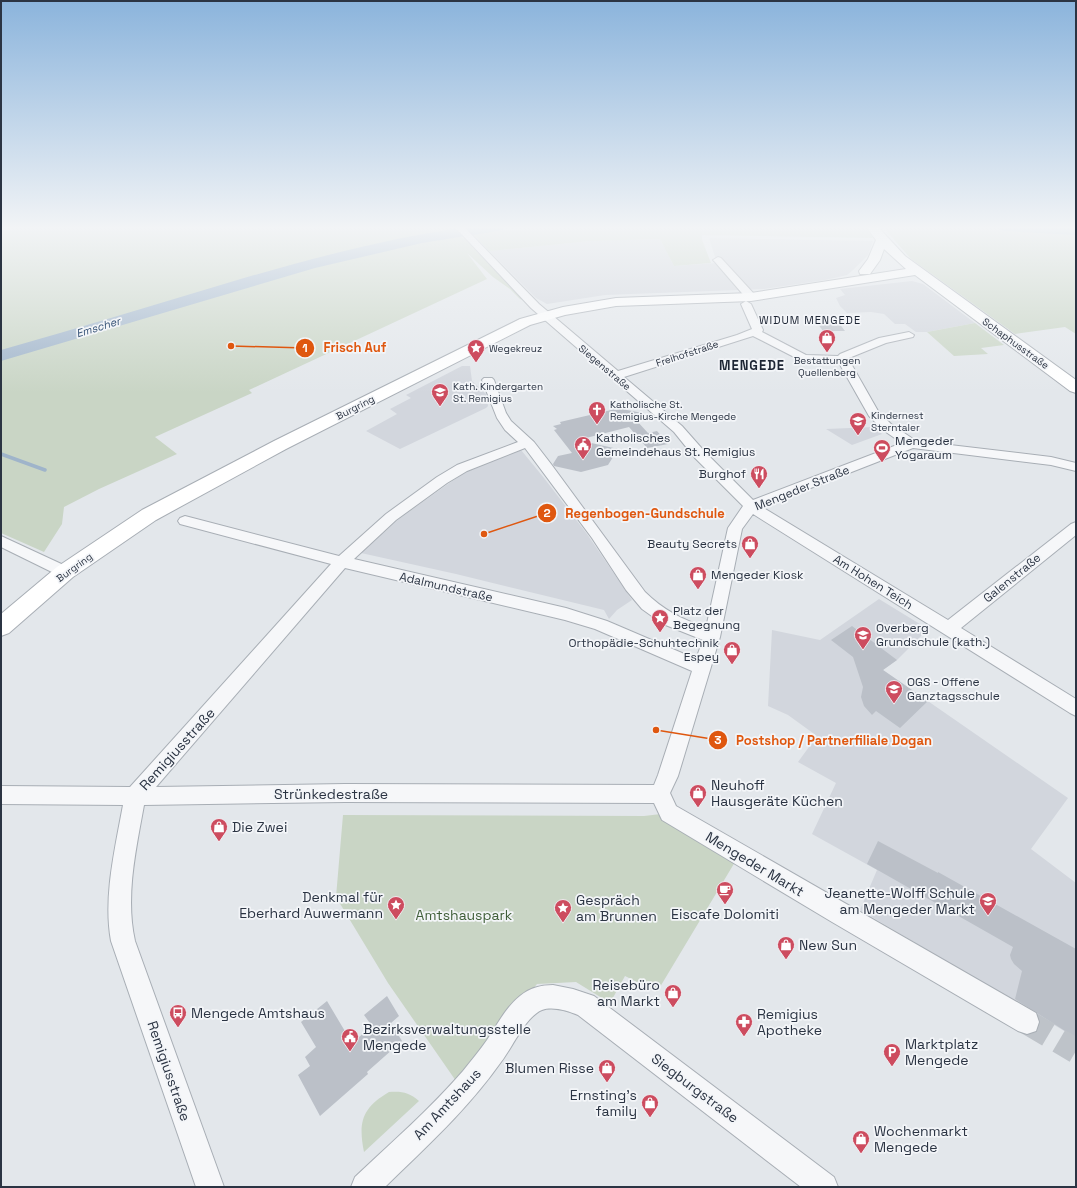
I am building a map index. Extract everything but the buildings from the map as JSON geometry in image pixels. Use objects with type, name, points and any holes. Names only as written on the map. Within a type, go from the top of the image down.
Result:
[{"type":"main road","points":[[833,284],[837,282]]},
{"type":"main road","points":[[833,284],[843,282]]},
{"type":"main road","name":"Schaphusstraße","points":[[932,282],[1076,388]]},
{"type":"main road","name":"Burgring","points":[[1,627],[64,572],[149,515],[280,445],[508,329],[545,315],[616,302],[749,300],[833,284]]},
{"type":"street","name":"Siegenstraße","points":[[511,282],[529,301],[678,429],[700,455],[752,506]]},
{"type":"street","points":[[735,282],[749,300],[755,331],[802,357],[809,359],[843,360]]},
{"type":"street","name":"Freihofstraße","points":[[615,376],[755,331]]},
{"type":"street","points":[[843,360],[844,356],[884,340],[909,335]]},
{"type":"street","points":[[843,360],[873,413],[887,427],[912,444]]},
{"type":"street","points":[[488,380],[494,391],[496,407],[507,424],[527,443],[598,536],[642,599],[657,613],[712,637]]},
{"type":"street","name":"Remigiusstraße","points":[[210,1187],[122,935],[119,922],[124,859],[135,796],[342,562],[391,517],[442,480],[462,468],[527,443]]},
{"type":"street","name":"Mengeder Straße","points":[[660,792],[668,776],[712,637],[735,528],[752,506],[912,444],[1056,462],[1076,467]]},
{"type":"street","name":"Am Hohen Teich","points":[[752,506],[1076,708]]},
{"type":"street","name":"Adalmundstraße","points":[[185,520],[342,562],[566,614],[626,635],[690,664],[703,667]]},
{"type":"street","name":"Galenstraße","points":[[948,629],[1076,527]]},
{"type":"street","points":[[1,541],[64,572]]},
{"type":"street","name":"Strünkedestraße","points":[[1,795],[135,796],[345,793],[652,794],[660,792]]},
{"type":"street","name":"Mengeder Markt","points":[[660,792],[670,813],[840,914],[1027,1022]]},
{"type":"street","name":"Am Amtshaus","points":[[365,1187],[450,1106],[490,1057],[522,1010],[534,1000],[545,997],[562,998]]},
{"type":"street","name":"Siegburgstraße","points":[[562,998],[585,1005],[824,1187]]},
{"type":"shaded area","points":[[520,282],[808,282],[764,289],[605,295],[547,304],[536,298]]},
{"type":"shaded area","points":[[899,282],[917,282],[923,284],[975,323],[927,332],[916,332],[905,324],[895,324],[884,314],[871,312],[847,313],[840,306],[836,298],[845,295],[840,289]]},
{"type":"shaded area","name":"Kath. Kindergarten St. Remigius","points":[[462,366],[470,366],[472,381],[486,394],[488,406],[486,408],[400,449],[366,431],[397,414],[390,409],[411,398],[406,395]]},
{"type":"shaded area","name":"Kindernest Sterntaler","points":[[875,427],[882,434],[852,445],[826,429]]},
{"type":"shaded area","points":[[521,450],[587,534],[632,600],[617,610],[609,619],[604,610],[456,574],[361,553],[400,518],[464,473]]},
{"type":"shaded area","points":[[879,599],[928,629],[897,660],[883,670],[1068,798],[1031,849],[1076,883],[1076,1038],[860,910],[877,870],[812,834],[836,783],[798,762],[817,736],[788,715],[768,706],[772,630],[820,640]]},
{"type":"green space","points":[[1,282],[480,282],[249,390],[252,393],[155,437],[177,454],[99,489],[64,507],[62,524],[44,552],[1,533]]},
{"type":"green space","points":[[501,282],[506,282],[523,300],[520,299]]},
{"type":"green space","points":[[944,282],[1076,282],[1076,334],[1065,327],[1015,334]]},
{"type":"green space","points":[[975,323],[1004,345],[981,348],[988,354],[954,356],[927,332]]},
{"type":"green space","name":"Amtshauspark","points":[[661,814],[735,862],[657,992],[625,976],[610,1003],[576,982],[537,984],[456,1081],[388,983],[336,897],[343,815],[644,816]]},
{"type":"green space","points":[[389,1092],[405,1093],[419,1101],[364,1152],[362,1141],[362,1124],[364,1117],[373,1104]]},
{"type":"waterway","name":"Emscher","points":[[1,356],[248,282]]},
{"type":"waterway","points":[[1,454],[45,470]]},
{"type":"tunnel","points":[[1027,1022],[1076,1051]]},
{"type":"place","name":"Frisch Auf","points":[[231,346]]},
{"type":"place","name":"Bestattungen Quellenberg","points":[[827,353]]},
{"type":"place","name":"Wegekreuz","points":[[476,363]]},
{"type":"place","name":"Kath. Kindergarten St. Remigius","points":[[440,407]]},
{"type":"place","name":"Katholische St. Remigius-Kirche Mengede","points":[[597,425]]},
{"type":"place","name":"Kindernest Sterntaler","points":[[858,436]]},
{"type":"place","name":"Katholisches Gemeindehaus St. Remigius","points":[[583,460]]},
{"type":"place","name":"Mengeder Yogaraum","points":[[882,463]]},
{"type":"place","name":"Burghof","points":[[759,489]]},
{"type":"place","name":"Regenbogen-Gundschule","points":[[484,534]]},
{"type":"place","name":"Beauty Secrets","points":[[750,559]]},
{"type":"place","name":"Mengeder Kiosk","points":[[698,590]]},
{"type":"place","name":"Platz der Begegnung","points":[[660,633]]},
{"type":"place","name":"Overberg Grundschule (kath.)","points":[[863,650]]},
{"type":"place","name":"Orthopädie-Schuhtechnik Espey","points":[[732,665]]},
{"type":"place","name":"OGS - Offene Ganztagsschule","points":[[894,704]]},
{"type":"place","name":"Postshop / Partnerfiliale Dogan","points":[[656,730]]},
{"type":"place","name":"Neuhoff Hausgeräte Küchen","points":[[698,808]]},
{"type":"place","name":"Die Zwei","points":[[219,842]]},
{"type":"place","name":"Eiscafe Dolomiti","points":[[725,905]]},
{"type":"place","name":"Jeanette-Wolff Schule am Mengeder Markt","points":[[988,916]]},
{"type":"place","name":"Denkmal für Eberhard Auwermann","points":[[396,920]]},
{"type":"place","name":"Gespräch am Brunnen","points":[[563,923]]},
{"type":"place","name":"New Sun","points":[[786,960]]},
{"type":"place","name":"Reisebüro am Markt","points":[[673,1008]]},
{"type":"place","name":"Mengede Amtshaus","points":[[178,1028]]},
{"type":"place","name":"Remigius Apotheke","points":[[744,1037]]},
{"type":"place","name":"Bezirksverwaltungsstelle Mengede","points":[[350,1052]]},
{"type":"place","name":"Marktplatz Mengede","points":[[892,1067]]},
{"type":"place","name":"Blumen Risse","points":[[607,1083]]},
{"type":"place","name":"Ernsting's family","points":[[650,1118]]},
{"type":"place","name":"Wochenmarkt Mengede","points":[[861,1154]]},
{"type":"district","name":"WIDUM MENGEDE","points":[[810,320]]},
{"type":"district","name":"MENGEDE","points":[[752,365]]}]
